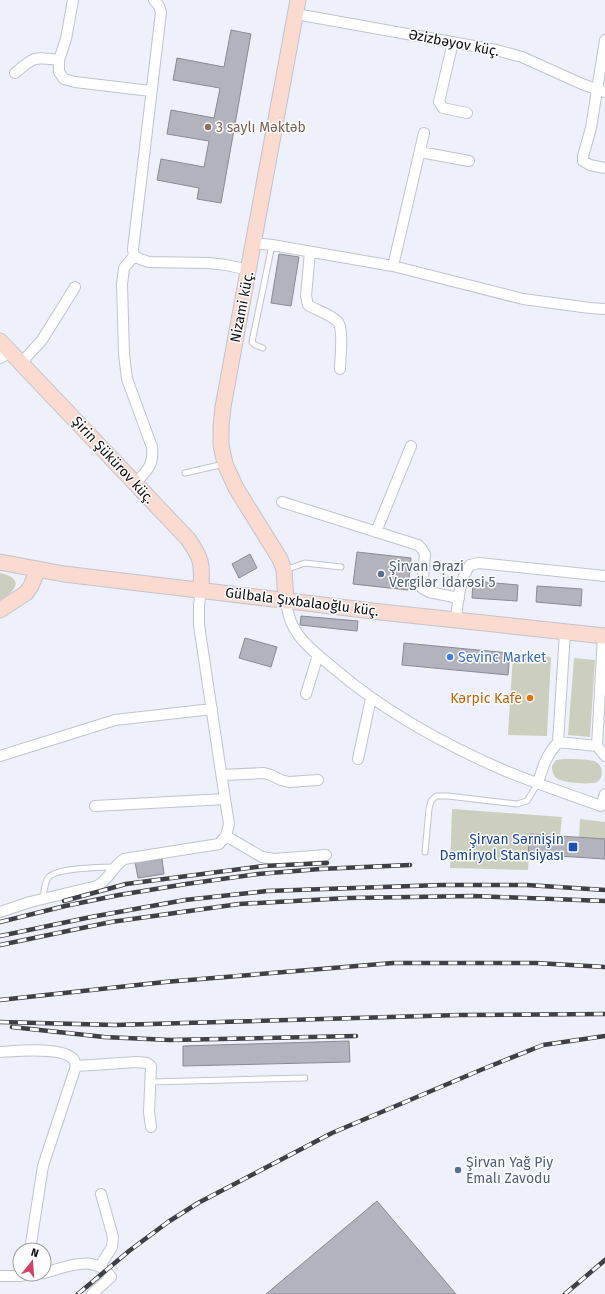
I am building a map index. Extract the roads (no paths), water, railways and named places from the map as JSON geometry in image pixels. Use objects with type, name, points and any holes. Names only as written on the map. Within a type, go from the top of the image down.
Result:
[{"type":"main road","name":"Nizami küç.","points":[[286,601],[284,570],[280,559],[236,488],[225,464],[221,439],[221,426],[223,407],[297,7]]},
{"type":"main road","name":"Şirin Şükürov küç.","points":[[0,341],[5,355],[21,363],[188,539],[196,550],[201,561],[201,590]]},
{"type":"main road","name":"Gülbala Şıxbalaoğlu küç.","points":[[0,562],[64,574],[286,601],[604,636]]},
{"type":"main road","points":[[0,610],[26,593],[31,586],[38,569]]},
{"type":"street","points":[[73,0],[69,25],[60,60],[59,72],[64,78],[75,82],[151,91]]},
{"type":"street","points":[[135,484],[149,467],[153,457],[152,447],[127,379],[124,354],[122,284],[124,268],[134,256],[133,249],[151,91],[162,12],[154,0]]},
{"type":"street","name":"Əzizbəyov küç.","points":[[297,7],[522,57],[601,91]]},
{"type":"street","points":[[605,40],[601,91],[583,156],[583,161],[590,165],[605,168]]},
{"type":"street","points":[[453,42],[439,102],[443,108],[467,114]]},
{"type":"street","points":[[15,73],[31,59],[40,58],[60,60]]},
{"type":"street","points":[[393,266],[424,133]]},
{"type":"street","points":[[420,152],[468,161]]},
{"type":"street","points":[[254,243],[393,266],[523,299],[605,309]]},
{"type":"street","points":[[310,252],[306,296],[308,305],[338,323],[341,330],[340,369]]},
{"type":"street","points":[[134,256],[149,262],[209,263],[249,270]]},
{"type":"street","points":[[21,363],[42,340],[75,287]]},
{"type":"street","points":[[376,532],[411,446]]},
{"type":"street","points":[[282,502],[418,545],[425,554],[422,588],[428,592],[459,598]]},
{"type":"street","points":[[456,619],[464,573],[470,565],[479,563],[605,576]]},
{"type":"street","points":[[0,912],[43,899],[97,886],[103,882],[118,863],[124,859],[219,844],[226,836],[228,824],[226,799],[199,625],[201,590]]},
{"type":"street","points":[[286,601],[289,616],[294,628],[302,640],[354,686],[419,728],[454,747],[503,769],[603,806],[605,794]]},
{"type":"street","points":[[538,783],[543,766],[550,752],[558,742],[565,632]]},
{"type":"street","points":[[604,636],[603,687],[597,746],[605,756]]},
{"type":"street","points":[[306,694],[318,654]]},
{"type":"street","points":[[358,759],[371,698]]},
{"type":"street","points":[[0,756],[115,720],[212,709]]},
{"type":"street","points":[[558,742],[597,746]]},
{"type":"street","points":[[222,776],[264,773],[290,782],[318,780]]},
{"type":"street","points":[[94,806],[226,799]]},
{"type":"street","points":[[226,836],[262,857],[274,859],[326,855]]},
{"type":"street","points":[[0,1052],[46,1050],[63,1053],[73,1059],[76,1066],[43,1166],[31,1242]]},
{"type":"street","points":[[76,1066],[137,1062],[147,1063],[151,1066],[149,1112],[151,1127]]},
{"type":"street","points":[[100,1266],[112,1247],[113,1237],[101,1194]]},
{"type":"street","points":[[52,1271],[81,1263],[91,1263],[100,1266],[111,1277],[92,1294]]},
{"type":"street","points":[[0,1276],[12,1276]]},
{"type":"lane","points":[[263,348],[252,342],[272,245]]},
{"type":"lane","points":[[185,473],[225,464]]},
{"type":"lane","points":[[284,570],[304,563],[341,567]]},
{"type":"lane","points":[[425,852],[429,808],[431,802],[436,796],[518,804],[527,801],[538,783]]},
{"type":"lane","points":[[43,899],[45,883],[48,877],[53,874],[80,869],[114,867]]},
{"type":"lane","points":[[150,1082],[305,1078]]},
{"type":"railway","points":[[64,901],[126,884],[264,866],[327,863]]},
{"type":"railway","points":[[0,922],[65,906],[186,884],[258,874],[320,869],[410,865]]},
{"type":"railway","points":[[0,936],[91,917],[185,900],[267,891],[441,885],[527,885],[605,890]]},
{"type":"railway","points":[[0,945],[111,922],[239,904],[348,898],[473,896],[605,901]]},
{"type":"railway","points":[[0,1000],[165,982],[393,963],[536,963],[605,967]]},
{"type":"railway","points":[[0,1022],[115,1025],[459,1015],[605,1014]]},
{"type":"railway","points":[[12,1027],[104,1037],[170,1040],[356,1036]]},
{"type":"railway","points":[[78,1294],[129,1251],[168,1222],[198,1203],[332,1133],[543,1045],[605,1036]]},
{"type":"railway","points":[[565,1294],[605,1260]]},
{"type":"place","name":"3 saylı Məktəb","points":[[208,127]]},
{"type":"place","name":"Şirvan Ərazi Vergilər İdarəsi 5","points":[[381,574]]},
{"type":"place","name":"Sevinc Market","points":[[450,657]]},
{"type":"place","name":"Kərpic Kafe","points":[[530,698]]},
{"type":"place","name":"Şirvan Sərnişin Dəmiryol Stansiyası","points":[[573,847]]},
{"type":"place","name":"Şirvan Yağ Piy Emalı Zavodu","points":[[458,1170]]}]
